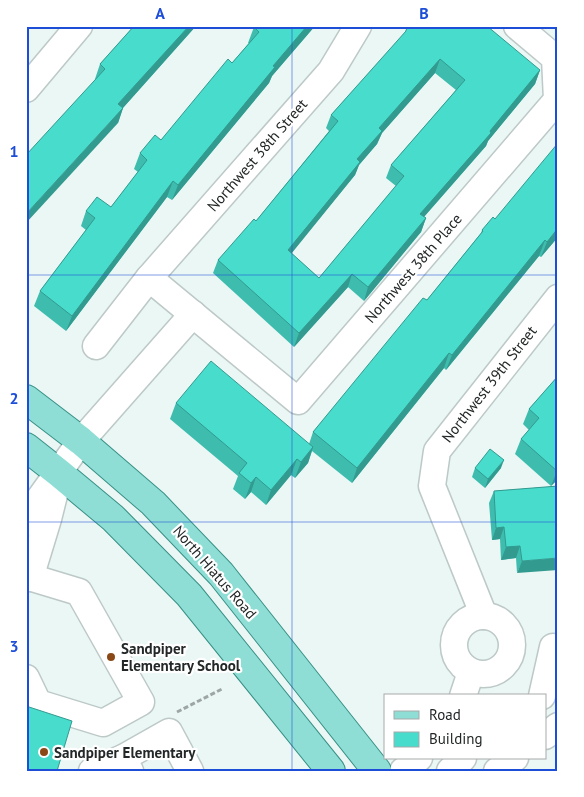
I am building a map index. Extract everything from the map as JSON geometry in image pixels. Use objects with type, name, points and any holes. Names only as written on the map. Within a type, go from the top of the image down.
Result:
[{"type":"main road","name":"North Hiatus Road","points":[[26,399],[82,441],[153,503],[221,574],[376,771]]},
{"type":"main road","points":[[26,447],[113,518],[189,596],[331,771]]},
{"type":"street","points":[[26,89],[79,26]]},
{"type":"street","name":"Northwest 38th Street","points":[[96,346],[149,278],[331,71],[358,26]]},
{"type":"street","name":"Northwest 38th Place","points":[[193,314],[298,402],[557,100],[556,52],[517,26]]},
{"type":"street","points":[[26,524],[29,513],[82,441],[193,314],[149,278]]},
{"type":"street","name":"Northwest 39th Street","points":[[484,616],[432,486],[437,450],[558,298]]},
{"type":"street","points":[[26,678],[38,703],[103,723],[141,702],[79,592],[28,577],[48,519],[59,473]]},
{"type":"street","points":[[484,616],[495,618],[504,625],[510,635],[512,646],[510,658],[503,667],[479,684],[461,666],[456,656],[454,644],[456,633],[463,624],[473,618],[484,616]]},
{"type":"street","points":[[512,646],[555,647],[543,694]]},
{"type":"street","points":[[546,735],[558,726]]},
{"type":"street","points":[[92,771],[127,764],[169,732],[190,771]]},
{"type":"street","points":[[404,771],[417,760]]},
{"type":"street","points":[[450,771],[461,760]]},
{"type":"street","points":[[497,771],[512,760]]},
{"type":"building","points":[[134,26],[189,26],[118,104],[123,108],[26,214],[26,155],[105,69],[100,64]]},
{"type":"building","points":[[254,26],[307,26],[178,185],[173,181],[72,316],[40,291],[95,218],[86,211],[97,197],[111,207],[147,160],[140,153],[155,135],[161,140],[228,59],[232,63],[259,32]]},
{"type":"building","points":[[409,26],[487,26],[540,70],[490,131],[491,133],[420,214],[426,218],[368,287],[352,274],[299,333],[218,260],[254,219],[256,221],[338,121],[331,115]],"holes":[[[440,59],[465,80],[391,165],[404,176],[319,278],[288,250],[360,162],[357,159],[382,131],[379,128]]]},
{"type":"building","points":[[558,143],[558,228],[547,242],[545,240],[452,355],[449,353],[357,468],[313,432],[423,298],[427,300],[482,230],[493,217],[495,219]]},
{"type":"building","points":[[211,361],[313,447],[301,462],[297,459],[271,490],[256,477],[251,483],[239,473],[247,463],[176,403]]},
{"type":"building","points":[[558,376],[557,471],[521,439],[539,418],[529,409]]},
{"type":"building","points":[[490,449],[504,460],[488,479],[475,468]]},
{"type":"building","points":[[558,486],[558,558],[522,561],[520,546],[506,547],[504,527],[496,528],[494,491]]},
{"type":"building","name":"Sandpiper Elementary","points":[[26,706],[72,721],[57,771],[26,771]]},
{"type":"place","name":"Sandpiper Elementary School","points":[[111,657]]},
{"type":"place","name":"Sandpiper Elementary","points":[[44,752]]}]
